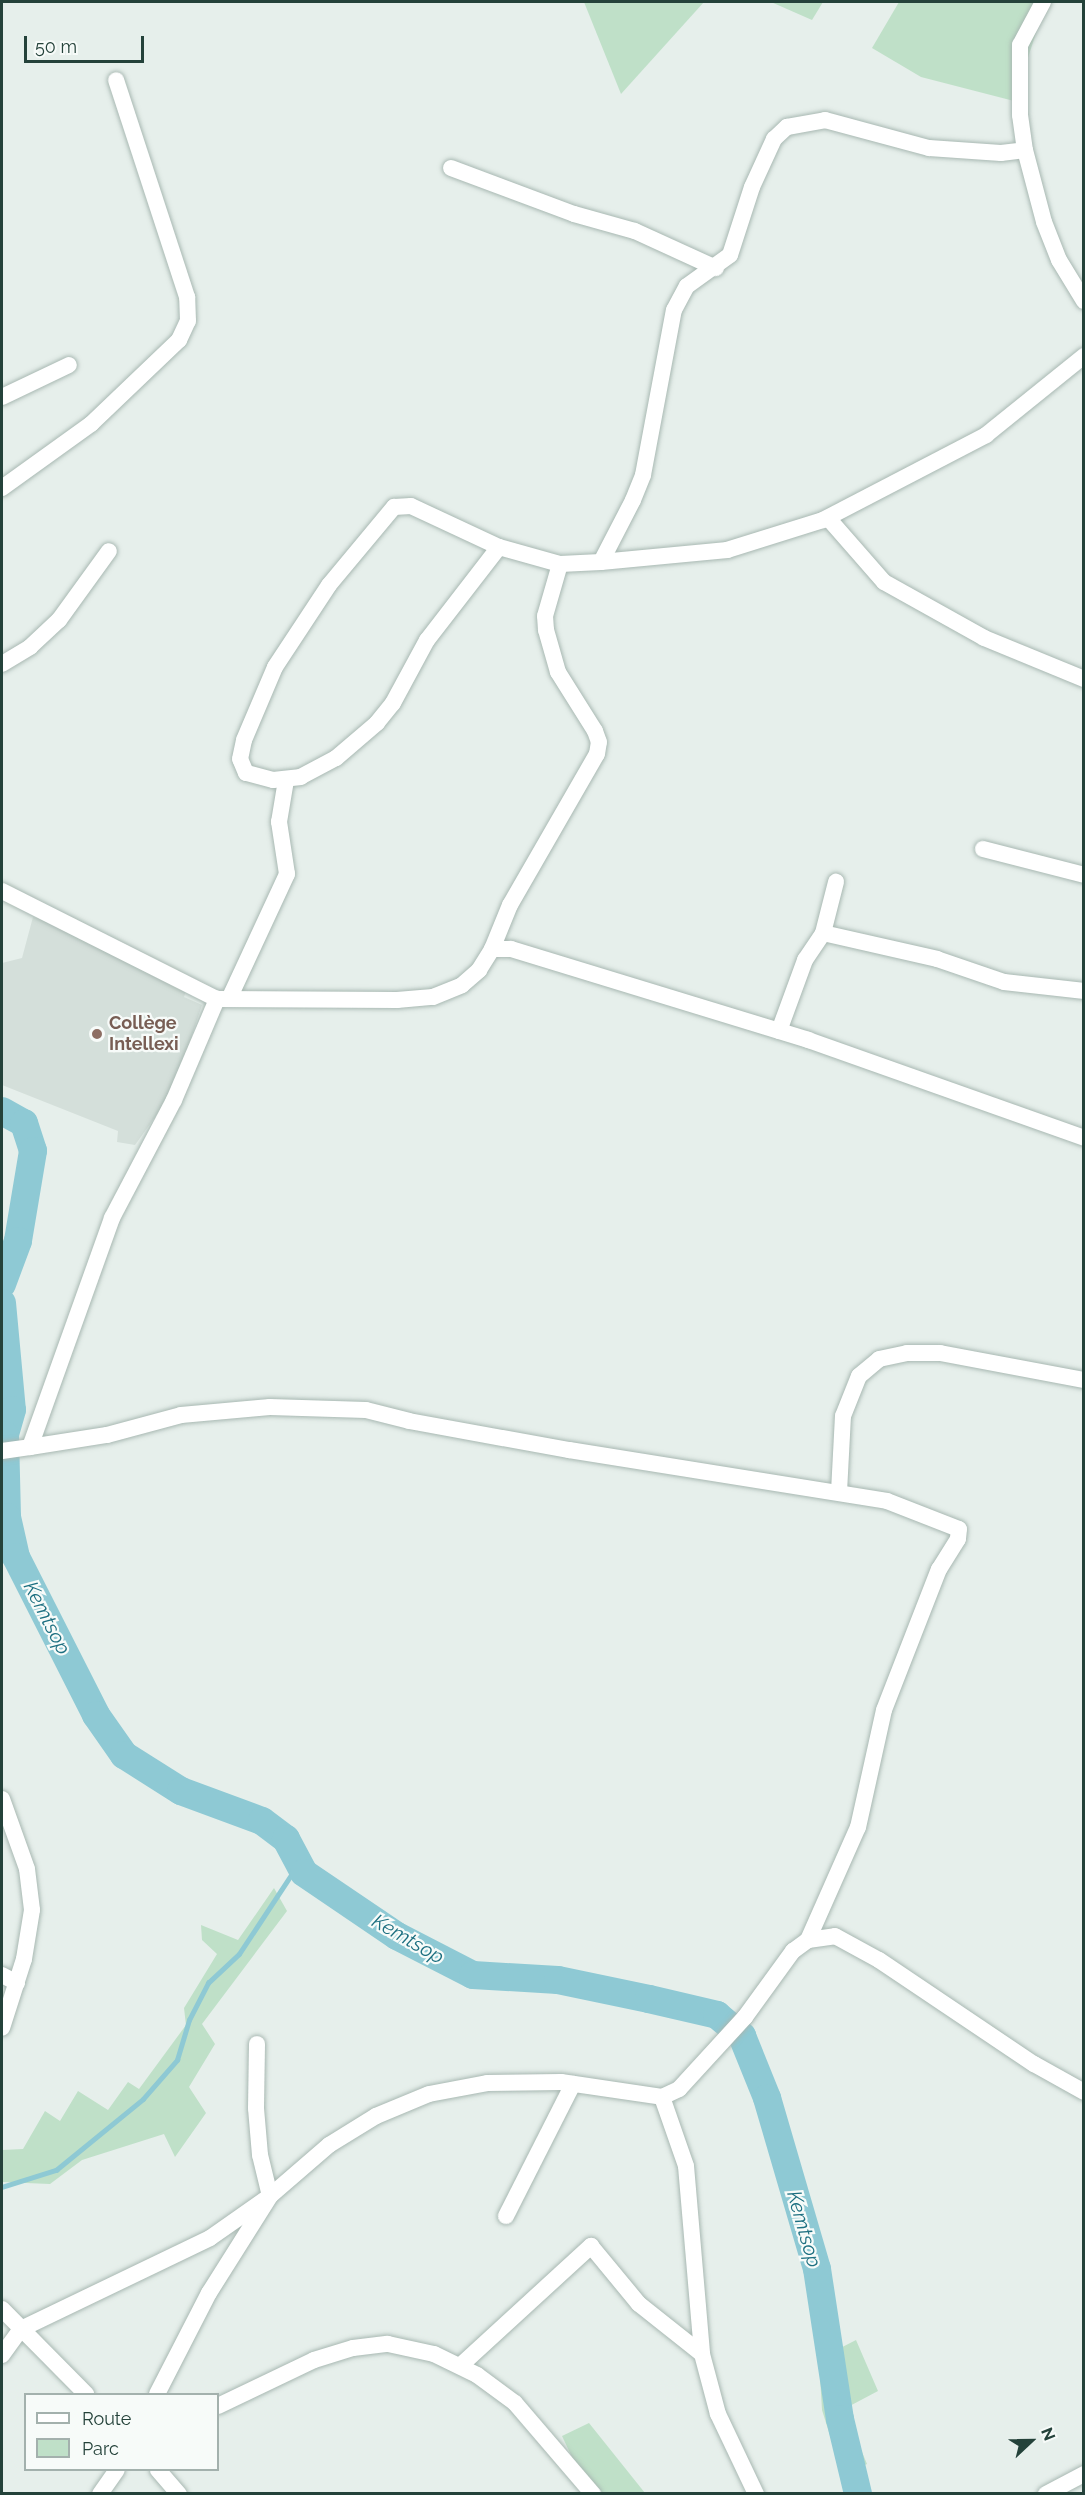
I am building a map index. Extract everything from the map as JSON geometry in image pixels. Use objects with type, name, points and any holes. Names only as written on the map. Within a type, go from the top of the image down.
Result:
[{"type":"street","points":[[1043,2],[1020,45],[1020,115],[1025,150],[1044,222],[1059,260],[1083,301]]},
{"type":"street","points":[[2,488],[91,424],[179,340],[188,321],[185,289],[116,80]]},
{"type":"street","points":[[601,562],[643,475],[674,310],[687,286],[716,268],[735,246],[764,159],[774,139],[787,127],[825,120],[929,148],[1001,153],[1025,150]]},
{"type":"street","points":[[451,168],[573,214],[635,231],[716,268]]},
{"type":"street","points":[[499,547],[427,640],[393,703],[377,723],[319,770],[286,780],[246,773],[240,759],[256,706],[297,630],[369,534],[394,507],[404,505],[499,547],[560,564],[727,550],[776,538],[828,518],[986,435],[1083,356]]},
{"type":"street","points":[[2,397],[69,365]]},
{"type":"street","points":[[828,518],[884,582],[984,638],[1083,679]]},
{"type":"street","points":[[2,664],[30,648],[59,620],[109,551]]},
{"type":"street","points":[[2,891],[223,999],[306,997],[353,1001],[433,997],[462,985],[479,970],[492,949],[510,906],[597,754],[599,742],[595,731],[558,672],[546,630],[544,616],[560,564]]},
{"type":"street","points":[[25,1448],[112,1218],[287,874],[279,822],[286,780]]},
{"type":"street","points":[[983,849],[1083,875]]},
{"type":"street","points":[[779,1031],[805,960],[823,933],[836,882]]},
{"type":"street","points":[[823,933],[937,959],[1004,982],[1083,991]]},
{"type":"street","points":[[492,949],[511,949],[779,1031],[941,1085],[1083,1138]]},
{"type":"street","points":[[839,1492],[843,1416],[859,1376],[879,1359],[907,1353],[940,1353],[1083,1380]]},
{"type":"street","points":[[2,1451],[107,1435],[182,1415],[270,1407],[366,1410],[569,1450],[887,1501],[926,1514],[958,1529],[958,1539],[939,1569],[884,1710],[858,1827],[808,1940]]},
{"type":"street","points":[[2,1799],[27,1869],[32,1910],[17,1983],[2,2028]]},
{"type":"street","points":[[2,2355],[21,2329],[210,2238],[270,2196],[330,2145],[376,2116],[429,2094],[487,2083],[573,2084],[662,2097],[679,2089],[746,2017],[793,1951],[808,1940],[836,1936],[879,1960],[1034,2064],[1083,2092]]},
{"type":"street","points":[[2,1975],[17,1983]]},
{"type":"street","points":[[158,2393],[209,2293],[270,2196],[260,2155],[256,2108],[257,2044]]},
{"type":"street","points":[[506,2216],[573,2084]]},
{"type":"street","points":[[662,2097],[686,2166],[702,2354],[717,2414],[756,2493]]},
{"type":"street","points":[[460,2366],[591,2246],[639,2304],[702,2354]]},
{"type":"street","points":[[2,2309],[85,2393]]},
{"type":"street","points":[[219,2406],[314,2360],[353,2348],[388,2344],[434,2354],[460,2366],[515,2403],[593,2493]]},
{"type":"street","points":[[100,2493],[116,2471]]},
{"type":"street","points":[[160,2471],[179,2493]]},
{"type":"street","points":[[1046,2493],[1083,2474]]},
{"type":"shaded area","name":"Collège Intellexi","points":[[33,917],[84,935],[186,991],[184,997],[202,1005],[173,1092],[135,1145],[117,1142],[118,1131],[2,1085],[2,963],[22,958]]},
{"type":"green space","points":[[584,2],[704,2],[621,94]]},
{"type":"green space","points":[[771,2],[823,2],[812,20]]},
{"type":"green space","points":[[899,2],[1046,2],[1014,101],[921,77],[872,48]]},
{"type":"green space","points":[[274,1888],[287,1911],[202,2024],[215,2044],[189,2087],[206,2113],[175,2157],[164,2134],[82,2160],[50,2184],[2,2182],[2,2150],[23,2149],[45,2111],[60,2121],[78,2091],[108,2110],[128,2082],[139,2089],[186,2025],[184,2008],[217,1954],[202,1940],[201,1925],[238,1940]]},
{"type":"green space","points":[[856,2340],[878,2391],[844,2409],[867,2464],[858,2468],[865,2493],[848,2493],[822,2410],[819,2359]]},
{"type":"green space","points":[[589,2423],[645,2493],[589,2493],[562,2436]]},
{"type":"waterway","name":"Kemtsop","points":[[2,1111],[24,1123],[33,1151],[18,1241],[2,1284]]},
{"type":"waterway","name":"Kemtsop","points":[[2,1303],[12,1410],[5,1435],[7,1517],[16,1557],[96,1715],[124,1755],[181,1791],[262,1821],[286,1839],[304,1873],[397,1936],[473,1975],[558,1980],[649,1999],[717,2015],[742,2036],[767,2098],[817,2269],[840,2419],[858,2494]]},
{"type":"waterway","points":[[2,2187],[56,2170],[143,2099],[177,2060],[189,2020],[208,1983],[239,1954],[299,1863]]},
{"type":"place","name":"Collège Intellexi","points":[[97,1034]]}]
